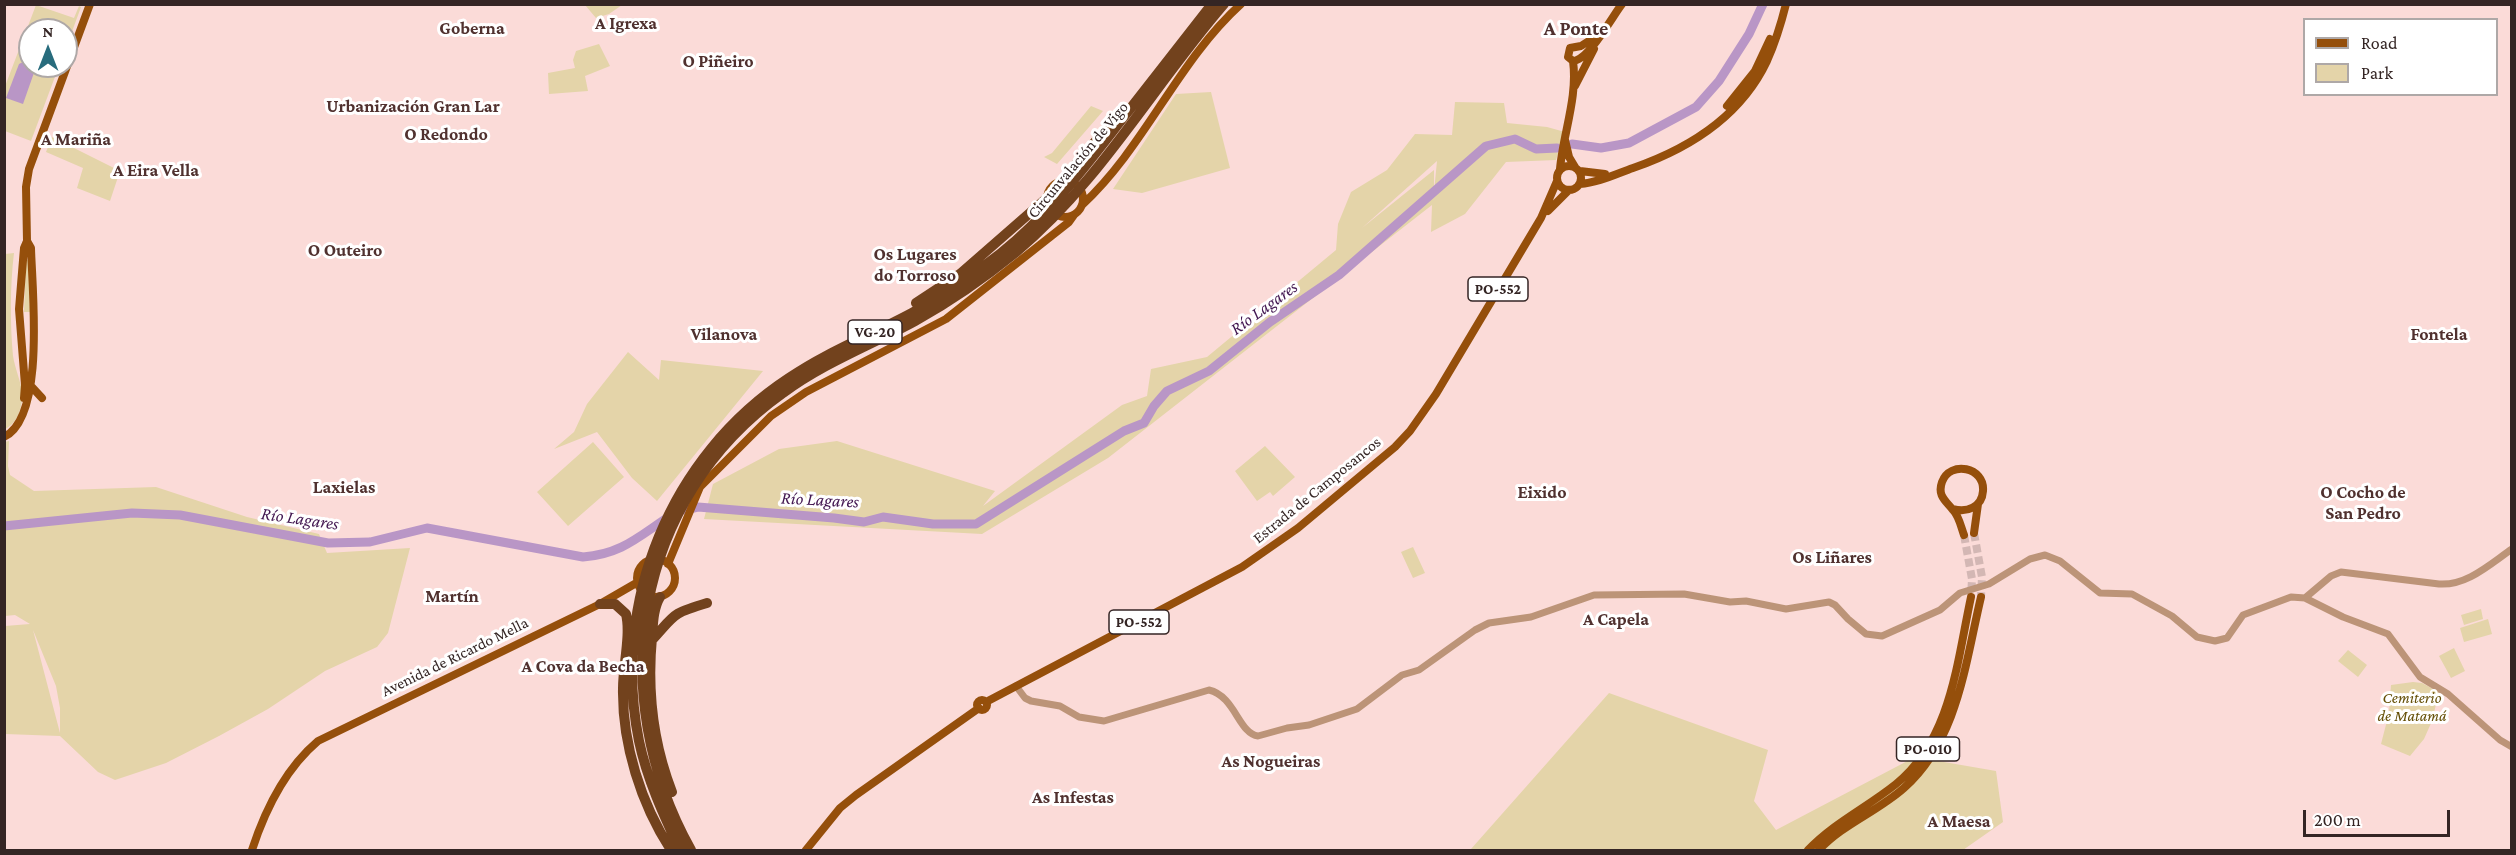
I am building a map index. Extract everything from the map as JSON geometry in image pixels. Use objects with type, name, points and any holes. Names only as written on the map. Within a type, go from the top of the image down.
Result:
[{"type":"highway","name":"Circunvalación de Vigo","points":[[1080,180],[1172,54],[1212,4]]},
{"type":"highway","name":"Circunvalación de Vigo","points":[[712,454],[748,420],[785,391],[818,370],[917,320],[956,297],[1001,264],[1049,216],[1080,180],[1224,4]]},
{"type":"highway","points":[[1062,182],[1163,61],[1172,54]]},
{"type":"highway","points":[[846,345],[906,310],[960,274],[1047,198]]},
{"type":"highway","name":"Circunvalación de Vigo","points":[[680,850],[644,762],[639,741],[632,682],[641,612],[669,532],[712,454],[749,408],[777,385],[846,345],[912,313],[954,287],[1049,216]]},
{"type":"highway","points":[[639,584],[627,619],[622,691],[628,738],[638,779],[654,824],[671,850]]},
{"type":"highway","points":[[660,597],[655,610],[651,641],[651,701],[659,751],[679,812],[696,850]]},
{"type":"highway","points":[[651,641],[672,616],[687,608],[707,603]]},
{"type":"highway","points":[[600,604],[619,606],[624,610],[627,619]]},
{"type":"highway","name":"Circunvalación de Vigo","points":[[641,612],[641,668],[644,716],[649,744],[673,817],[691,850]]},
{"type":"main road","points":[[38,396],[28,386],[24,370],[19,319],[24,248],[27,241],[26,187],[29,169],[90,4]]},
{"type":"main road","points":[[668,564],[697,491],[742,443],[778,410],[815,387],[946,319],[1054,234],[1112,175],[1202,48],[1241,4]]},
{"type":"main road","points":[[1573,62],[1579,61],[1588,52],[1622,4]]},
{"type":"main road","points":[[1602,32],[1588,42],[1568,51],[1568,57],[1573,62],[1574,89],[1557,181],[1562,188],[1569,190],[1580,184],[1657,160],[1684,148],[1716,124],[1752,87],[1768,59],[1784,7]]},
{"type":"main road","points":[[1779,47],[1784,7]]},
{"type":"main road","points":[[1560,169],[1567,165],[1603,175],[1682,143],[1700,132],[1722,113],[1755,71],[1784,7]]},
{"type":"main road","points":[[1574,89],[1602,32]]},
{"type":"main road","points":[[1578,47],[1583,52],[1580,77]]},
{"type":"main road","points":[[1564,149],[1578,169],[1580,184]]},
{"type":"main road","name":"Estrada de Camposancos","points":[[806,850],[840,808],[979,708],[979,701],[986,702],[1089,649],[1265,552],[1312,517],[1395,447],[1410,431],[1436,394],[1541,218],[1557,181]]},
{"type":"main road","points":[[1054,234],[1047,198],[1051,188],[1062,182],[1075,184],[1082,195],[1082,205]]},
{"type":"main road","name":"Estrada de Camposancos","points":[[1541,218],[1569,190]]},
{"type":"main road","points":[[1082,195],[1097,192]]},
{"type":"main road","points":[[1049,216],[1074,215]]},
{"type":"main road","points":[[26,403],[32,396],[42,398],[34,372],[31,248],[27,241]]},
{"type":"main road","points":[[19,319],[26,315],[33,319]]},
{"type":"main road","points":[[20,332],[26,338],[33,334]]},
{"type":"main road","points":[[4,437],[17,428],[34,372]]},
{"type":"main road","points":[[1974,533],[1978,504],[1983,491],[1980,478],[1969,470],[1956,469],[1944,477],[1940,490],[1944,502],[1953,509],[1966,511],[1978,504]]},
{"type":"main road","points":[[1953,509],[1964,535]]},
{"type":"main road","points":[[656,560],[668,564],[673,570],[675,581],[670,591],[660,597],[648,595],[639,584],[638,574],[645,564],[656,560]]},
{"type":"main road","name":"Avenida de Ricardo Mella","points":[[254,850],[261,825],[292,769],[312,746],[326,736],[639,584]]},
{"type":"main road","name":"PO-010","points":[[1808,850],[1832,826],[1895,785],[1925,752],[1937,732],[1945,710],[1973,594]]},
{"type":"main road","name":"PO-010","points":[[1819,850],[1845,827],[1902,790],[1918,775],[1938,747],[1953,711],[1973,594]]},
{"type":"main road","name":"Avenida de Ricardo Mella","points":[[254,850],[276,798]]},
{"type":"street","points":[[2305,598],[2331,576],[2341,572],[2456,584],[2511,549]]},
{"type":"street","points":[[1016,686],[1025,698],[1060,706],[1079,717],[1104,722],[1209,690],[1225,697],[1248,731],[1258,736],[1309,725],[1357,709],[1402,675],[1419,670],[1475,630],[1489,623],[1531,617],[1551,608],[1599,594],[1691,595],[1730,602],[1746,601],[1786,609],[1829,602],[1834,604],[1859,629],[1876,637],[1940,610],[1954,596],[1973,594],[2030,559],[2048,555],[2060,561],[2100,593],[2132,594],[2172,616],[2195,636],[2212,641],[2227,638],[2239,618],[2245,614],[2291,597],[2305,598],[2343,617],[2388,634],[2420,677],[2448,694],[2472,717],[2511,747]]},
{"type":"green space","points":[[36,5],[74,18],[31,18]]},
{"type":"green space","points":[[585,5],[622,5],[609,14],[596,18]]},
{"type":"green space","points":[[79,6],[81,7],[77,18],[74,18]]},
{"type":"green space","points":[[599,44],[610,66],[585,76],[588,91],[549,94],[548,73],[575,68],[573,60],[576,51]]},
{"type":"green space","points":[[18,52],[18,78],[55,78],[31,141],[5,131],[4,89]]},
{"type":"green space","points":[[1211,92],[1230,168],[1142,193],[1113,189],[1176,94]]},
{"type":"green space","points":[[1455,102],[1504,103],[1507,123],[1547,127],[1565,132],[1556,160],[1506,162],[1465,214],[1431,232],[1432,205],[1108,458],[982,534],[704,519],[713,484],[779,449],[837,441],[995,491],[983,506],[1122,405],[1147,396],[1151,369],[1207,357],[1336,250],[1338,224],[1351,192],[1387,170],[1415,134],[1452,135]],"holes":[[[1437,161],[1434,192],[1434,170],[1362,228]]]},
{"type":"green space","points":[[1091,106],[1103,111],[1057,164],[1044,157],[1052,153]]},
{"type":"green space","points":[[52,137],[120,171],[110,201],[77,188],[83,168],[46,152]]},
{"type":"green space","points":[[14,253],[11,291],[12,343],[22,398],[16,419],[5,429],[5,254]]},
{"type":"green space","points":[[26,260],[28,260],[30,312],[24,312]]},
{"type":"green space","points":[[628,352],[659,380],[661,360],[763,371],[657,501],[632,478],[597,432],[554,449],[574,432],[587,404]]},
{"type":"green space","points":[[9,441],[10,475],[34,491],[156,487],[247,517],[319,534],[327,553],[410,548],[388,633],[377,647],[325,671],[268,709],[219,736],[166,763],[115,780],[98,772],[60,736],[5,734],[5,626],[30,624],[15,615],[5,616],[4,442]],"holes":[[[33,630],[56,686],[60,708],[60,733]]]},
{"type":"green space","points":[[593,442],[624,477],[568,526],[537,492]]},
{"type":"green space","points":[[1265,446],[1295,477],[1273,496],[1270,492],[1257,501],[1235,471]]},
{"type":"green space","points":[[1413,547],[1425,573],[1413,578],[1401,552]]},
{"type":"green space","points":[[2481,609],[2483,619],[2464,625],[2461,615]]},
{"type":"green space","points":[[2488,619],[2492,634],[2464,642],[2460,628]]},
{"type":"green space","points":[[2454,648],[2465,671],[2451,678],[2439,656]]},
{"type":"green space","points":[[2348,650],[2367,665],[2358,677],[2338,661]]},
{"type":"green space","name":"Cemiterio de Matamá","points":[[2422,683],[2439,692],[2432,721],[2424,739],[2410,756],[2381,744],[2389,713],[2391,685]]},
{"type":"green space","points":[[1609,693],[1768,750],[1754,801],[1776,830],[1915,757],[1996,771],[2003,822],[1963,850],[1465,850],[1471,849]]},
{"type":"shaded area","points":[[18,67],[18,78],[32,78],[23,104],[6,98]]},
{"type":"waterway","name":"Río Lagares","points":[[1572,144],[1601,148],[1629,143],[1696,107],[1719,81],[1749,34],[1763,4]]},
{"type":"waterway","name":"Río Lagares","points":[[685,510],[698,507],[864,522],[883,517],[933,524],[976,524],[1124,431],[1144,423],[1154,406],[1167,391],[1209,371],[1270,322],[1339,275],[1486,146],[1515,139],[1536,149],[1557,148]]},
{"type":"waterway","name":"Río Lagares","points":[[4,526],[132,513],[180,515],[328,543],[370,542],[427,528],[583,557],[619,548],[670,516]]},
{"type":"tunnel","points":[[1974,533],[1982,577],[1981,597]]},
{"type":"tunnel","points":[[1964,535],[1972,579],[1971,597]]},
{"type":"district","name":"A Igrexa","points":[[626,23]]},
{"type":"district","name":"Goberna","points":[[472,28]]},
{"type":"district","name":"A Ponte","points":[[1576,29]]},
{"type":"district","name":"O Piñeiro","points":[[718,61]]},
{"type":"district","name":"Urbanización Gran Lar","points":[[413,106]]},
{"type":"district","name":"O Redondo","points":[[446,134]]},
{"type":"district","name":"A Mariña","points":[[76,139]]},
{"type":"district","name":"A Eira Vella","points":[[156,170]]},
{"type":"district","name":"O Outeiro","points":[[345,250]]},
{"type":"district","name":"Os Lugares do Torroso","points":[[915,264]]},
{"type":"district","name":"Vilanova","points":[[724,334]]},
{"type":"district","name":"Fontela","points":[[2439,334]]},
{"type":"district","name":"Laxielas","points":[[344,487]]},
{"type":"district","name":"Eixido","points":[[1542,492]]},
{"type":"district","name":"O Cocho de San Pedro","points":[[2363,502]]},
{"type":"district","name":"Os Liñares","points":[[1832,557]]},
{"type":"district","name":"Martín","points":[[452,596]]},
{"type":"district","name":"A Capela","points":[[1616,619]]},
{"type":"district","name":"A Cova da Becha","points":[[583,666]]},
{"type":"district","name":"As Nogueiras","points":[[1271,761]]},
{"type":"district","name":"As Infestas","points":[[1073,797]]},
{"type":"district","name":"A Maesa","points":[[1959,821]]}]
